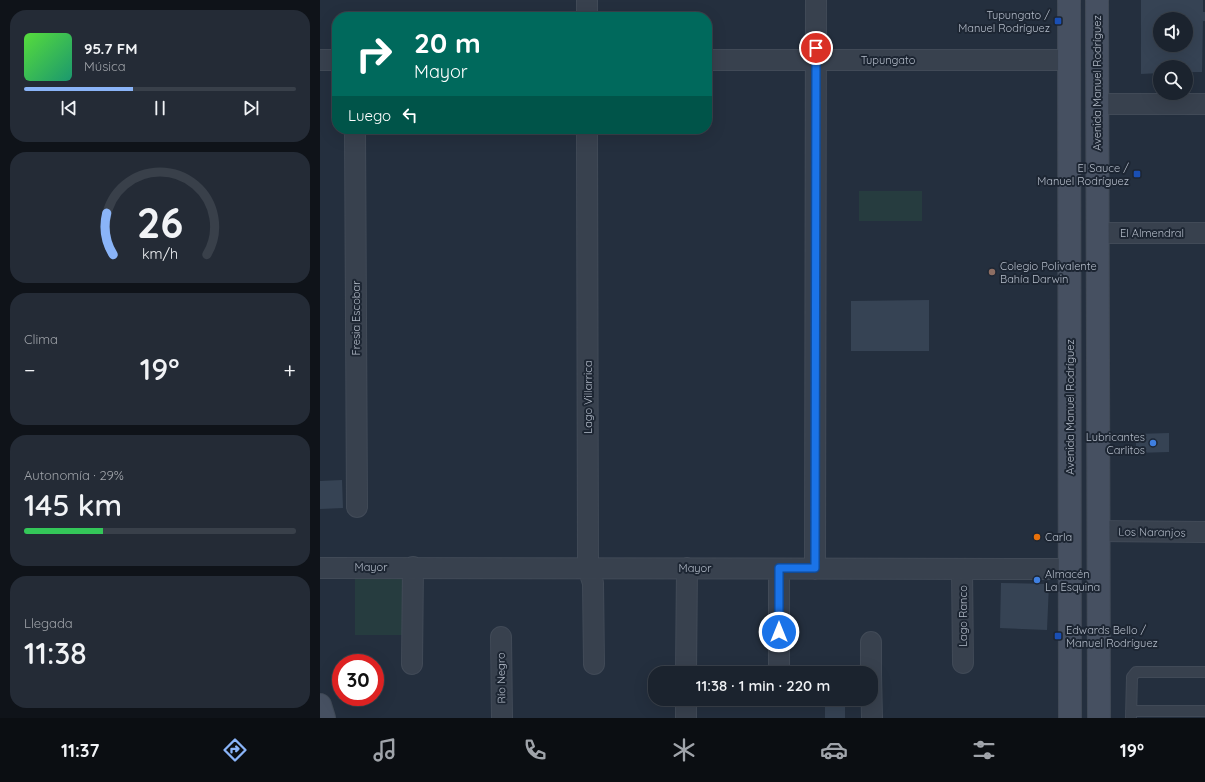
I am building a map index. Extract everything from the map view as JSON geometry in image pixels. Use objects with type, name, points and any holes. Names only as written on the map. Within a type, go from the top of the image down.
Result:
[{"type":"main road","name":"Avenida Manuel Rodríguez","points":[[1070,0],[1070,718]]},
{"type":"main road","name":"Avenida Manuel Rodríguez","points":[[1097,0],[1099,718]]},
{"type":"main road","points":[[320,705],[324,718]]},
{"type":"street","points":[[587,0],[587,12]]},
{"type":"street","points":[[815,568],[816,0]]},
{"type":"street","points":[[320,60],[332,60]]},
{"type":"street","name":"Tupungato","points":[[712,60],[1070,60]]},
{"type":"street","points":[[1098,104],[1205,104]]},
{"type":"street","name":"Fresia Escobar","points":[[355,134],[357,507]]},
{"type":"street","name":"Lago Villarrica","points":[[587,134],[588,568],[593,583],[594,664]]},
{"type":"street","name":"El Almendral","points":[[1098,233],[1205,234]]},
{"type":"street","name":"Los Naranjos","points":[[1098,531],[1205,532]]},
{"type":"street","points":[[412,664],[413,567]]},
{"type":"street","name":"Mayor","points":[[320,568],[1070,569]]},
{"type":"street","points":[[686,666],[687,568]]},
{"type":"street","points":[[779,568],[779,664]]},
{"type":"street","name":"Lago Ranco","points":[[962,569],[963,662]]},
{"type":"street","name":"Río Negro","points":[[501,638],[502,718]]},
{"type":"street","points":[[871,642],[871,666]]},
{"type":"street","points":[[686,706],[686,718]]},
{"type":"street","points":[[872,706],[872,718]]},
{"type":"lane","points":[[1205,672],[1136,672],[1132,677],[1131,714],[1205,711]]},
{"type":"green space","points":[[859,191],[922,191],[922,221],[859,221]]},
{"type":"green space","points":[[355,578],[402,578],[402,635],[355,635]]},
{"type":"building","points":[[1141,0],[1203,0],[1205,21],[1203,21],[1202,72],[1193,72],[1193,60],[1153,60],[1153,73],[1141,74]]},
{"type":"building","points":[[929,300],[929,351],[851,351],[851,301]]},
{"type":"building","name":"Lubricantes Carlitos","points":[[1169,433],[1169,452],[1136,453],[1136,434]]},
{"type":"building","points":[[342,480],[343,508],[320,509],[320,481]]},
{"type":"building","points":[[1001,583],[1049,584],[1047,630],[1000,628]]},
{"type":"building","points":[[825,706],[845,706],[845,718],[825,718]]},
{"type":"place","name":"Tupungato / Manuel Rodríguez","points":[[1058,21]]},
{"type":"place","name":"El Sauce / Manuel Rodríguez","points":[[1137,174]]},
{"type":"place","name":"Colegio Polivalente Bahía Darwin","points":[[992,272]]},
{"type":"place","name":"Lubricantes Carlitos","points":[[1153,443]]},
{"type":"place","name":"Carla","points":[[1037,537]]},
{"type":"place","name":"Almacén La Esquina","points":[[1037,580]]},
{"type":"place","name":"Edwards Bello / Manuel Rodríguez","points":[[1058,636]]},
{"type":"route","points":[[779,632],[779,568],[815,568],[816,48]]}]
